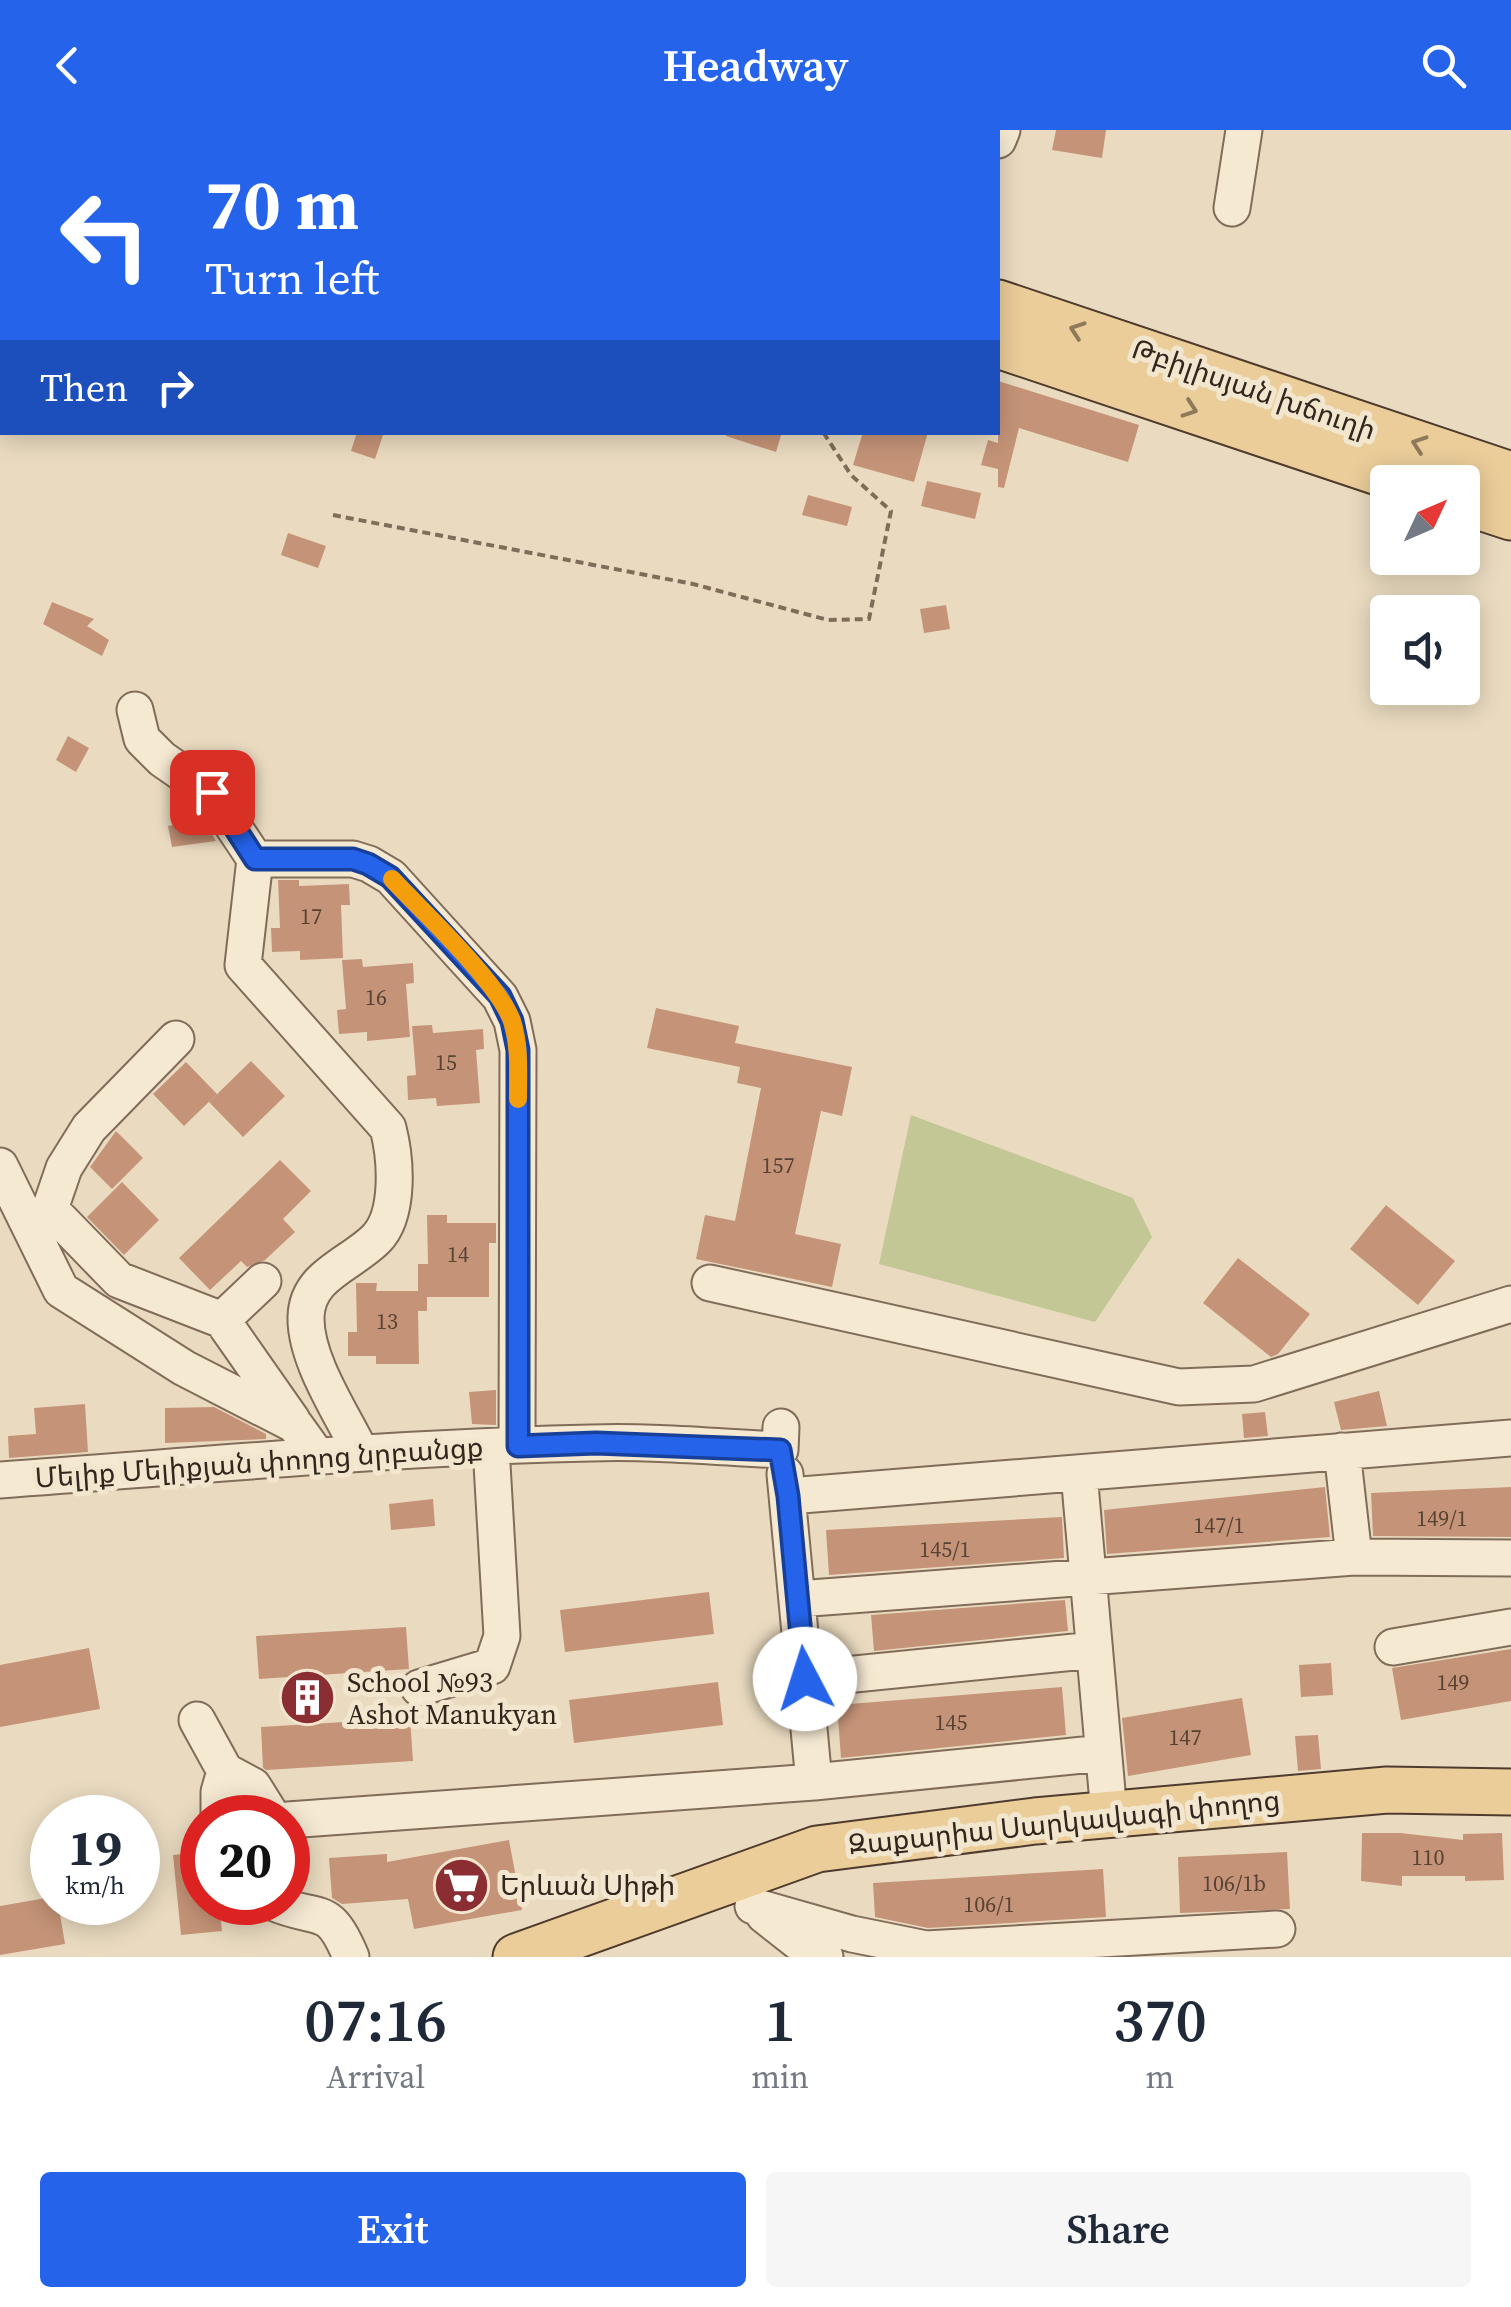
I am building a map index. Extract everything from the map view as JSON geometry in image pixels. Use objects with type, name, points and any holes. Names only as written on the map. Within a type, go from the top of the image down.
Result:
[{"type":"main road","name":"Թբիլիսյան խճուղի","points":[[1000,304],[1511,475]]},
{"type":"main road","name":"Թբիլիսյան խճուղի","points":[[1000,346],[1370,469]]},
{"type":"main road","points":[[1480,507],[1511,518]]},
{"type":"main road","name":"Զաքարիա Սարկավագի փողոց","points":[[516,1957],[738,1895],[817,1849],[1109,1814],[1387,1790],[1511,1792]]},
{"type":"street","points":[[1232,208],[1244,130]]},
{"type":"street","points":[[135,710],[142,739],[162,759],[212,792],[255,859],[243,964],[388,1128],[393,1144],[389,1219],[378,1238],[312,1289],[308,1301],[306,1321],[313,1355],[360,1453]]},
{"type":"street","name":"Մելիք Մելիքյան փողոց նրբանցք","points":[[255,859],[353,859],[390,877],[500,996],[512,1021],[518,1050],[504,1446]]},
{"type":"street","points":[[176,1039],[89,1128],[64,1168],[50,1209],[119,1280],[222,1320],[318,1458]]},
{"type":"street","points":[[0,1166],[60,1290],[184,1368],[295,1425]]},
{"type":"street","points":[[222,1320],[263,1281]]},
{"type":"street","points":[[710,1283],[1178,1388],[1254,1384],[1511,1304]]},
{"type":"street","name":"Մելիք Մելիքյան փողոց նրբանցք","points":[[0,1480],[360,1453],[781,1438],[788,1496]]},
{"type":"street","points":[[814,1782],[788,1496],[1511,1438]]},
{"type":"street","points":[[419,1688],[492,1666],[502,1636],[504,1446]]},
{"type":"street","points":[[1342,1452],[1354,1557]]},
{"type":"street","points":[[1079,1472],[1109,1814]]},
{"type":"street","points":[[798,1598],[1354,1557],[1511,1558]]},
{"type":"street","points":[[1393,1648],[1511,1627]]},
{"type":"street","points":[[805,1679],[1094,1650]]},
{"type":"street","points":[[197,1720],[225,1771],[253,1786],[259,1795]]},
{"type":"street","points":[[310,1818],[814,1782],[1103,1753]]},
{"type":"street","points":[[219,1795],[225,1771]]},
{"type":"street","points":[[738,1895],[852,1934],[926,1949],[1277,1928]]},
{"type":"street","points":[[738,1895],[806,1948],[825,1957]]},
{"type":"street","points":[[310,1913],[329,1918],[339,1927],[352,1957]]},
{"type":"path","points":[[333,516],[693,584],[828,620],[869,619],[891,511],[851,475],[824,435]]},
{"type":"green space","points":[[911,1115],[1133,1198],[1152,1237],[1095,1322],[879,1264]]},
{"type":"building","points":[[1056,130],[1106,130],[1102,158],[1052,150]]},
{"type":"building","points":[[1000,382],[1139,425],[1128,462],[1019,428],[1004,488],[998,487],[998,469],[981,465],[988,440],[998,443]]},
{"type":"building","points":[[356,435],[383,435],[375,459],[351,451]]},
{"type":"building","points":[[726,435],[781,435],[776,452]]},
{"type":"building","points":[[862,435],[927,435],[914,482],[853,465]]},
{"type":"building","points":[[927,481],[981,493],[975,519],[921,506]]},
{"type":"building","points":[[808,495],[852,507],[847,526],[802,515]]},
{"type":"building","points":[[288,533],[326,546],[318,568],[281,555]]},
{"type":"building","points":[[52,602],[94,619],[87,626],[109,640],[102,656],[43,624]]},
{"type":"building","points":[[946,605],[950,629],[924,633],[920,609]]},
{"type":"building","points":[[68,736],[89,748],[76,772],[56,760]]},
{"type":"building","points":[[203,819],[216,841],[172,847],[168,826]]},
{"type":"building","points":[[278,880],[299,880],[299,886],[349,884],[350,905],[341,905],[343,958],[300,960],[300,951],[272,952],[271,928],[280,928]]},
{"type":"building","points":[[362,959],[363,967],[413,963],[414,983],[406,984],[410,1037],[367,1041],[367,1032],[339,1034],[337,1010],[346,1009],[342,960]]},
{"type":"building","points":[[656,1008],[739,1026],[735,1043],[852,1067],[842,1116],[821,1111],[795,1234],[841,1244],[832,1287],[696,1259],[705,1215],[735,1221],[761,1088],[737,1083],[740,1067],[647,1048]]},
{"type":"building","points":[[432,1025],[433,1033],[483,1029],[484,1049],[476,1050],[480,1103],[437,1106],[436,1098],[408,1100],[407,1076],[416,1075],[412,1026]]},
{"type":"building","points":[[251,1061],[285,1096],[243,1137],[209,1102]]},
{"type":"building","points":[[186,1062],[217,1094],[184,1126],[153,1094]]},
{"type":"building","points":[[116,1131],[143,1158],[112,1189],[90,1167]]},
{"type":"building","points":[[280,1160],[311,1191],[283,1219],[295,1232],[265,1260],[247,1267],[241,1261],[210,1290],[179,1258]]},
{"type":"building","points":[[122,1182],[159,1220],[124,1255],[87,1217]]},
{"type":"building","points":[[1386,1205],[1455,1261],[1418,1305],[1350,1249]]},
{"type":"building","points":[[427,1215],[447,1215],[447,1223],[496,1223],[496,1243],[489,1243],[489,1297],[427,1297],[427,1311],[418,1311],[419,1364],[376,1364],[376,1356],[348,1356],[348,1332],[357,1332],[356,1283],[377,1283],[376,1291],[418,1291],[418,1264],[428,1264]]},
{"type":"building","points":[[1238,1258],[1310,1314],[1278,1354],[1271,1357],[1203,1303]]},
{"type":"building","points":[[496,1390],[496,1425],[472,1424],[469,1392]]},
{"type":"building","points":[[1379,1391],[1387,1426],[1341,1430],[1334,1402]]},
{"type":"building","points":[[85,1404],[88,1452],[9,1458],[8,1436],[36,1434],[34,1408]]},
{"type":"building","points":[[214,1407],[266,1434],[266,1439],[165,1443],[165,1408]]},
{"type":"building","points":[[1265,1412],[1268,1436],[1244,1438],[1242,1414]]},
{"type":"building","points":[[1325,1487],[1330,1537],[1107,1554],[1104,1510]]},
{"type":"building","points":[[1511,1487],[1511,1537],[1373,1536],[1371,1493]]},
{"type":"building","points":[[433,1499],[435,1526],[391,1530],[389,1504]]},
{"type":"building","points":[[1062,1517],[1064,1558],[829,1575],[826,1530]]},
{"type":"building","points":[[709,1592],[714,1634],[565,1652],[560,1610]]},
{"type":"building","points":[[1065,1600],[1068,1631],[874,1651],[871,1615]]},
{"type":"building","points":[[406,1627],[409,1669],[259,1679],[256,1636]]},
{"type":"building","points":[[89,1648],[100,1709],[0,1727],[0,1665]]},
{"type":"building","points":[[1511,1649],[1511,1701],[1401,1720],[1392,1668]]},
{"type":"building","points":[[1331,1663],[1333,1695],[1301,1697],[1299,1665]]},
{"type":"building","points":[[718,1682],[723,1725],[574,1743],[569,1700]]},
{"type":"building","points":[[1062,1687],[1066,1735],[841,1758],[837,1705]]},
{"type":"building","points":[[1242,1698],[1251,1755],[1128,1776],[1122,1718]]},
{"type":"building","points":[[410,1718],[413,1761],[263,1768],[261,1727]]},
{"type":"building","points":[[1318,1735],[1321,1769],[1298,1771],[1295,1736]]},
{"type":"building","points":[[1362,1833],[1463,1840],[1463,1834],[1502,1833],[1504,1880],[1402,1876],[1402,1886],[1361,1881]]},
{"type":"building","points":[[509,1840],[522,1910],[414,1929],[408,1899],[342,1904],[332,1898],[329,1858],[387,1854],[387,1862]]},
{"type":"building","points":[[1287,1852],[1290,1909],[1180,1913],[1178,1857]]},
{"type":"building","points":[[180,1854],[180,1925],[173,1855]]},
{"type":"building","points":[[1103,1869],[1106,1917],[928,1928],[875,1917],[873,1883]]},
{"type":"building","points":[[30,1901],[30,1925],[62,1925],[65,1944],[0,1955],[0,1906]]},
{"type":"building","points":[[180,1925],[221,1925],[222,1931],[181,1935]]},
{"type":"slow traffic","points":[[392,879],[500,996],[512,1021],[518,1050],[518,1099]]},
{"type":"place","name":"School №93 Ashot Manukyan","points":[[308,1698]]},
{"type":"place","name":"Երևան Սիթի","points":[[461,1885]]},
{"type":"route","points":[[212,792],[255,859],[353,859],[390,877],[500,996],[512,1021],[518,1050],[518,1446],[596,1443],[780,1450],[805,1679]]}]
